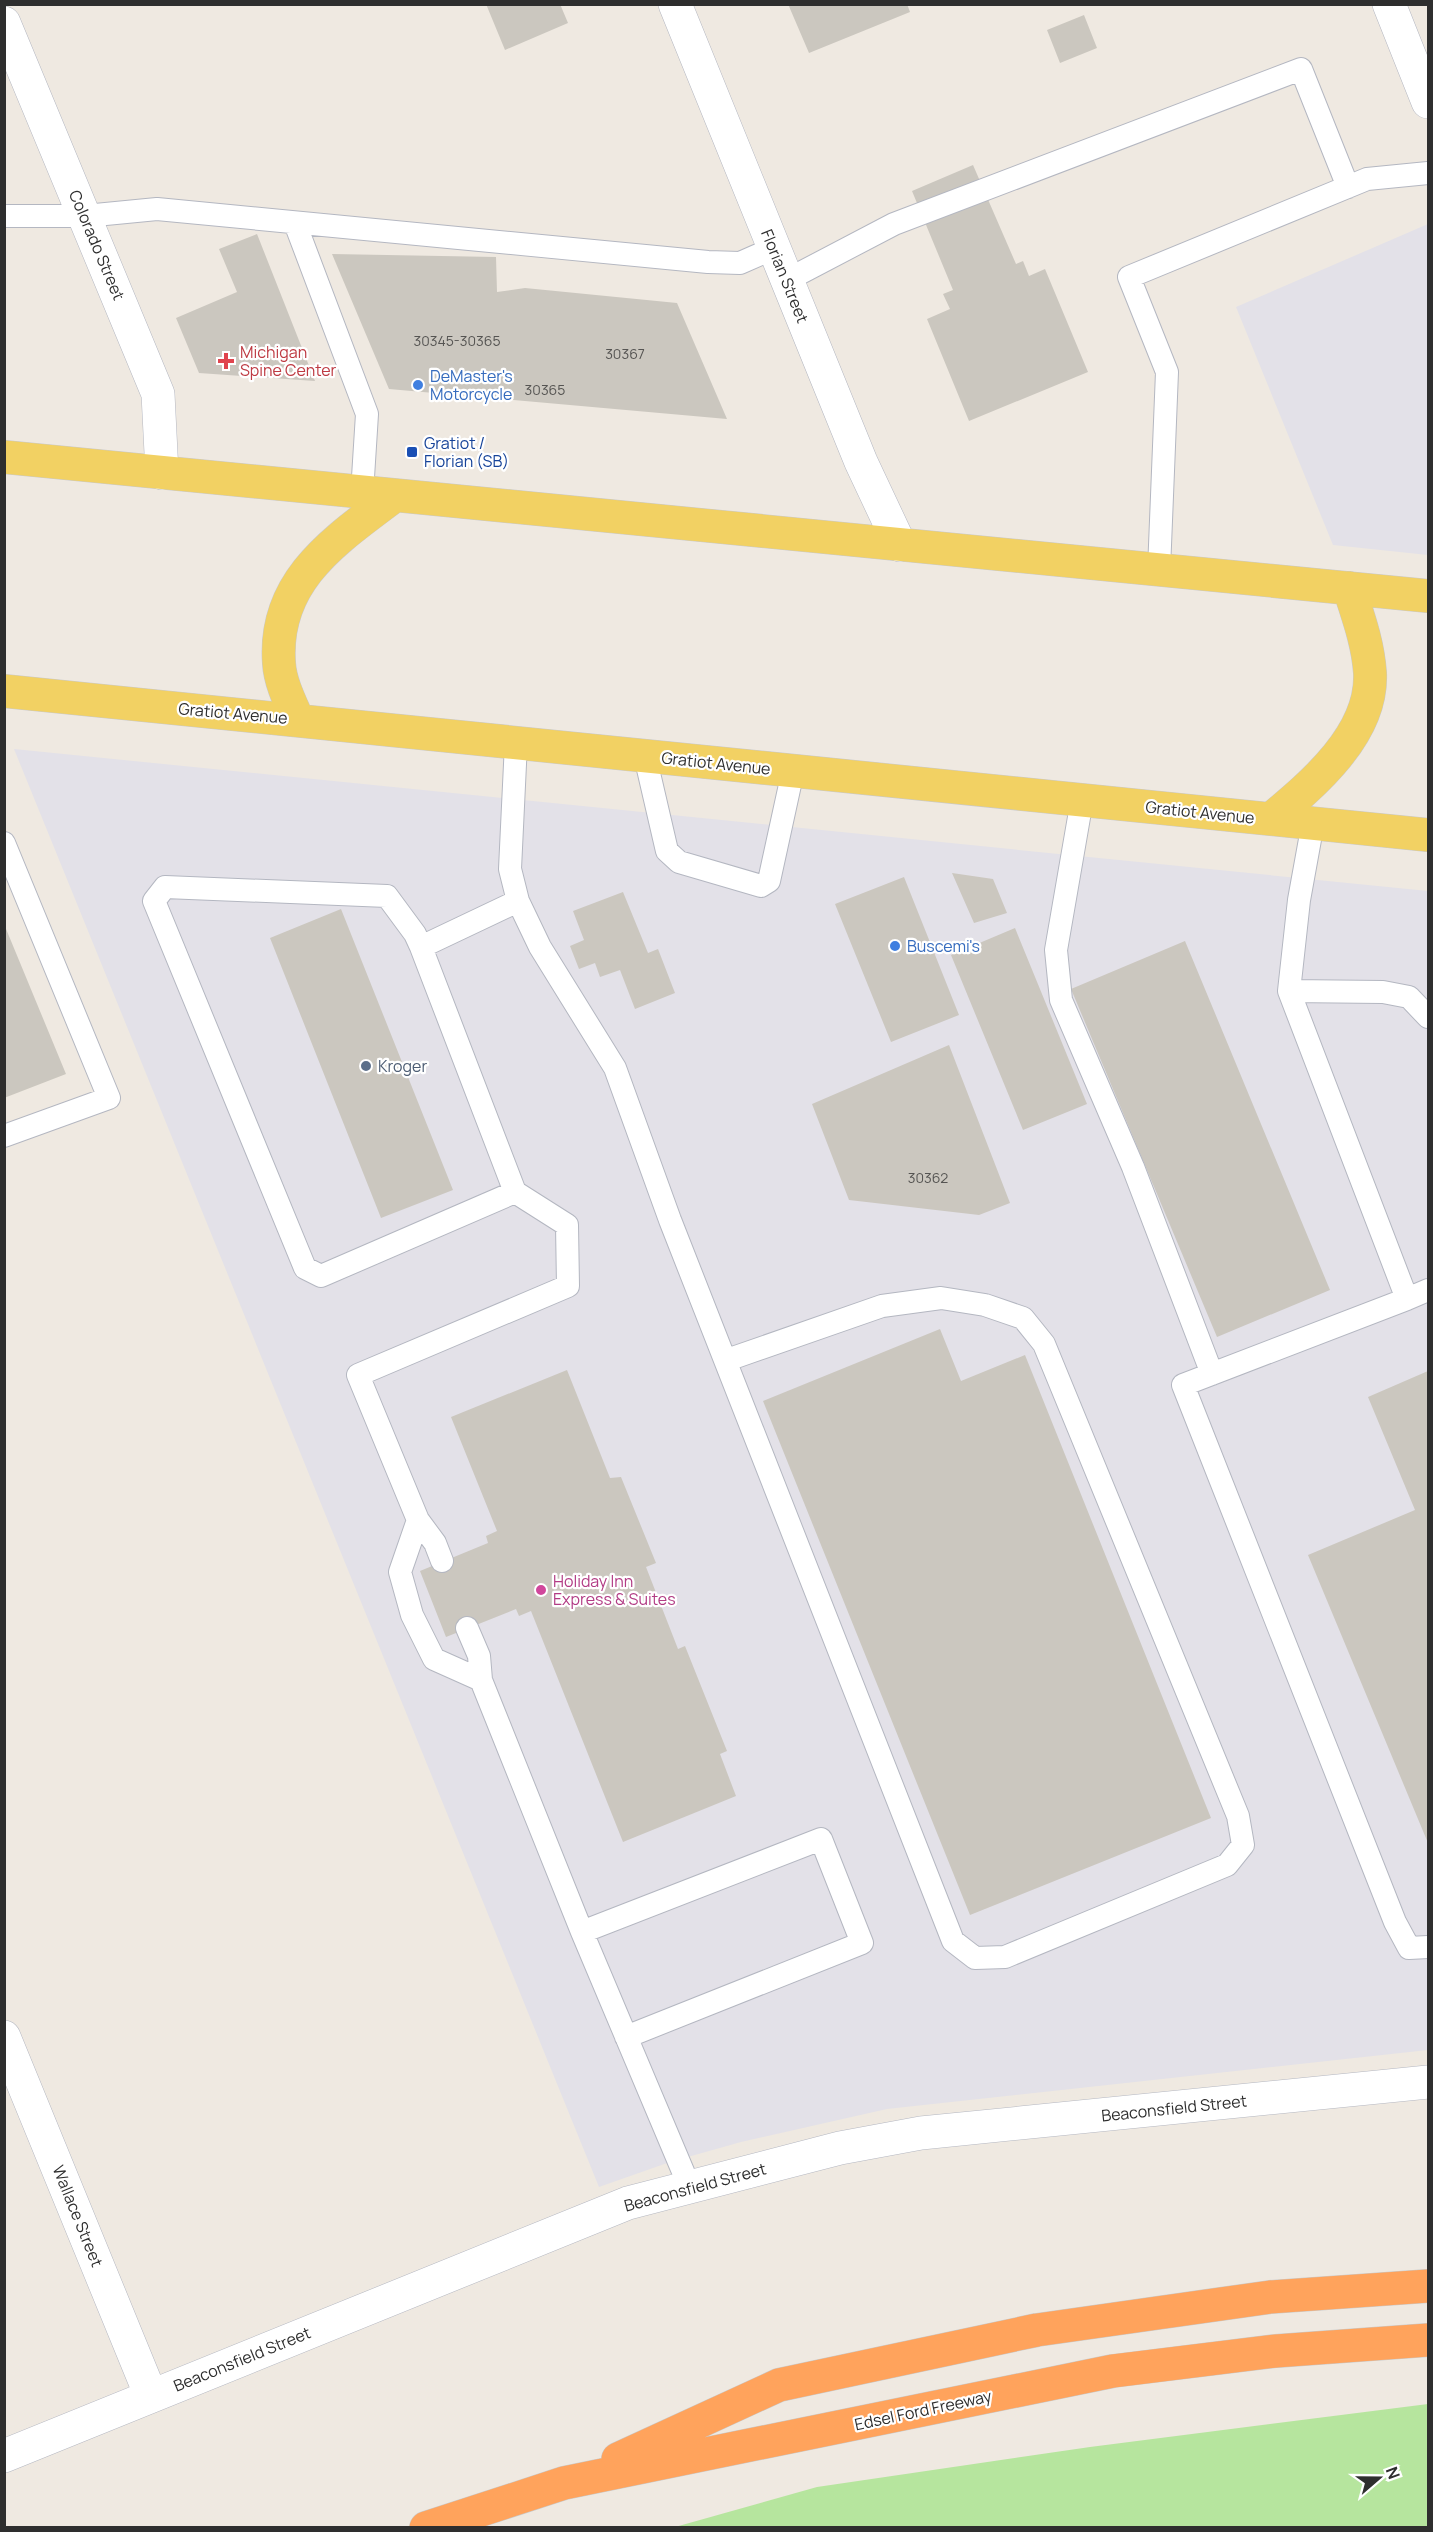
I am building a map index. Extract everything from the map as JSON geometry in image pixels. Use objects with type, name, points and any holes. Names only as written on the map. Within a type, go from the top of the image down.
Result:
[{"type":"highway","points":[[564,2483],[779,2385],[1037,2330],[1270,2297],[1428,2286]]},
{"type":"highway","name":"Edsel Ford Freeway","points":[[426,2528],[564,2483],[1113,2371],[1275,2351],[1428,2340]]},
{"type":"main road","points":[[4,457],[1428,596]]},
{"type":"main road","points":[[298,720],[286,693],[279,664],[280,632],[286,604],[302,575],[331,543],[394,496]]},
{"type":"main road","points":[[1271,819],[1315,783],[1345,746],[1363,713],[1370,675],[1365,637],[1349,588]]},
{"type":"main road","name":"Gratiot Avenue","points":[[4,692],[1428,835]]},
{"type":"street","name":"Florian Street","points":[[675,4],[861,462],[900,545]]},
{"type":"street","points":[[1389,4],[1428,102]]},
{"type":"street","name":"Colorado Street","points":[[4,23],[159,394],[162,473]]},
{"type":"street","name":"Wallace Street","points":[[4,2037],[151,2396]]},
{"type":"street","name":"Beaconsfield Street","points":[[4,2456],[628,2203],[840,2148],[921,2133],[1428,2082]]},
{"type":"lane","points":[[787,280],[894,224],[1301,69],[1348,187]]},
{"type":"lane","points":[[1159,570],[1167,372],[1129,277],[1367,179],[1428,173]]},
{"type":"lane","points":[[4,216],[85,216],[157,209],[708,262],[740,263],[774,248]]},
{"type":"lane","points":[[295,222],[367,414],[362,493]]},
{"type":"lane","points":[[516,743],[510,869],[518,901],[540,947],[615,1068],[670,1220],[727,1360],[953,1941],[975,1958],[1005,1957],[1227,1865],[1243,1845],[1238,1816],[1044,1344],[1023,1318],[985,1305],[941,1298],[882,1306],[727,1360]]},
{"type":"lane","points":[[645,756],[667,851],[679,862],[761,886],[769,881],[794,771]]},
{"type":"lane","points":[[1082,800],[1056,950],[1061,1000],[1133,1167],[1212,1374]]},
{"type":"lane","points":[[1313,823],[1299,900],[1289,991],[1407,1299]]},
{"type":"lane","points":[[4,843],[109,1098],[4,1136]]},
{"type":"lane","points":[[442,1561],[435,1543],[418,1520],[358,1374],[568,1286],[567,1225],[515,1192],[421,947],[415,934],[387,896],[165,887],[154,901],[305,1268],[321,1276],[515,1192]]},
{"type":"lane","points":[[421,947],[518,901]]},
{"type":"lane","points":[[1289,991],[1383,992],[1409,997],[1428,1017]]},
{"type":"lane","points":[[1428,1290],[1183,1386],[1395,1922],[1409,1948],[1428,1947]]},
{"type":"lane","points":[[418,1520],[400,1572],[412,1615],[434,1659],[481,1680]]},
{"type":"lane","points":[[467,1628],[479,1656],[481,1680],[582,1932],[690,2188]]},
{"type":"lane","points":[[582,1932],[821,1839],[862,1943],[626,2037]]},
{"type":"shaded area","points":[[1428,224],[1428,555],[1333,545],[1236,307]]},
{"type":"shaded area","points":[[14,749],[1428,891],[1428,2050],[887,2109],[741,2142],[670,2162],[599,2187]]},
{"type":"green space","points":[[1428,2404],[1428,2527],[675,2527],[817,2487],[1090,2447]]},
{"type":"building","points":[[486,4],[560,4],[568,23],[505,50]]},
{"type":"building","points":[[788,4],[907,4],[910,12],[809,53]]},
{"type":"building","points":[[1084,15],[1097,48],[1060,63],[1047,30]]},
{"type":"building","points":[[973,165],[1016,264],[1023,261],[1029,276],[1045,269],[1088,372],[969,421],[927,319],[950,309],[943,294],[953,290],[912,191]]},
{"type":"building","points":[[257,234],[315,381],[199,373],[176,318],[237,292],[219,249]]},
{"type":"building","points":[[332,254],[496,257],[497,292],[525,288],[677,303],[727,419],[389,389]]},
{"type":"building","points":[[952,873],[993,879],[1007,913],[974,923]]},
{"type":"building","points":[[904,877],[959,1015],[891,1042],[835,904]]},
{"type":"building","points":[[623,892],[648,953],[658,949],[675,993],[635,1009],[620,970],[600,977],[595,963],[579,969],[570,946],[584,940],[573,911]]},
{"type":"building","points":[[341,909],[453,1190],[381,1218],[270,938]]},
{"type":"building","points":[[4,924],[66,1074],[4,1098]]},
{"type":"building","points":[[1015,928],[1087,1104],[1023,1130],[951,955]]},
{"type":"building","points":[[1185,941],[1330,1290],[1217,1337],[1071,989]]},
{"type":"building","points":[[949,1045],[1010,1203],[979,1215],[849,1200],[812,1104]]},
{"type":"building","points":[[940,1329],[961,1381],[1025,1355],[1211,1818],[970,1915],[763,1401]]},
{"type":"building","name":"Holiday Inn Express & Suites","points":[[567,1370],[610,1478],[621,1477],[656,1563],[646,1567],[678,1649],[685,1646],[727,1751],[720,1754],[736,1796],[623,1842],[531,1611],[519,1616],[516,1609],[446,1637],[420,1571],[488,1543],[486,1536],[497,1531],[451,1417]]},
{"type":"building","points":[[1428,1371],[1428,1843],[1308,1555],[1415,1510],[1368,1397]]},
{"type":"place","name":"Michigan Spine Center","points":[[226,361]]},
{"type":"place","name":"DeMaster's Motorcycle","points":[[418,385]]},
{"type":"place","name":"Gratiot / Florian (SB)","points":[[412,452]]},
{"type":"place","name":"Buscemi's","points":[[895,946]]},
{"type":"place","name":"Kroger","points":[[366,1066]]},
{"type":"place","name":"Holiday Inn Express & Suites","points":[[541,1590]]}]
